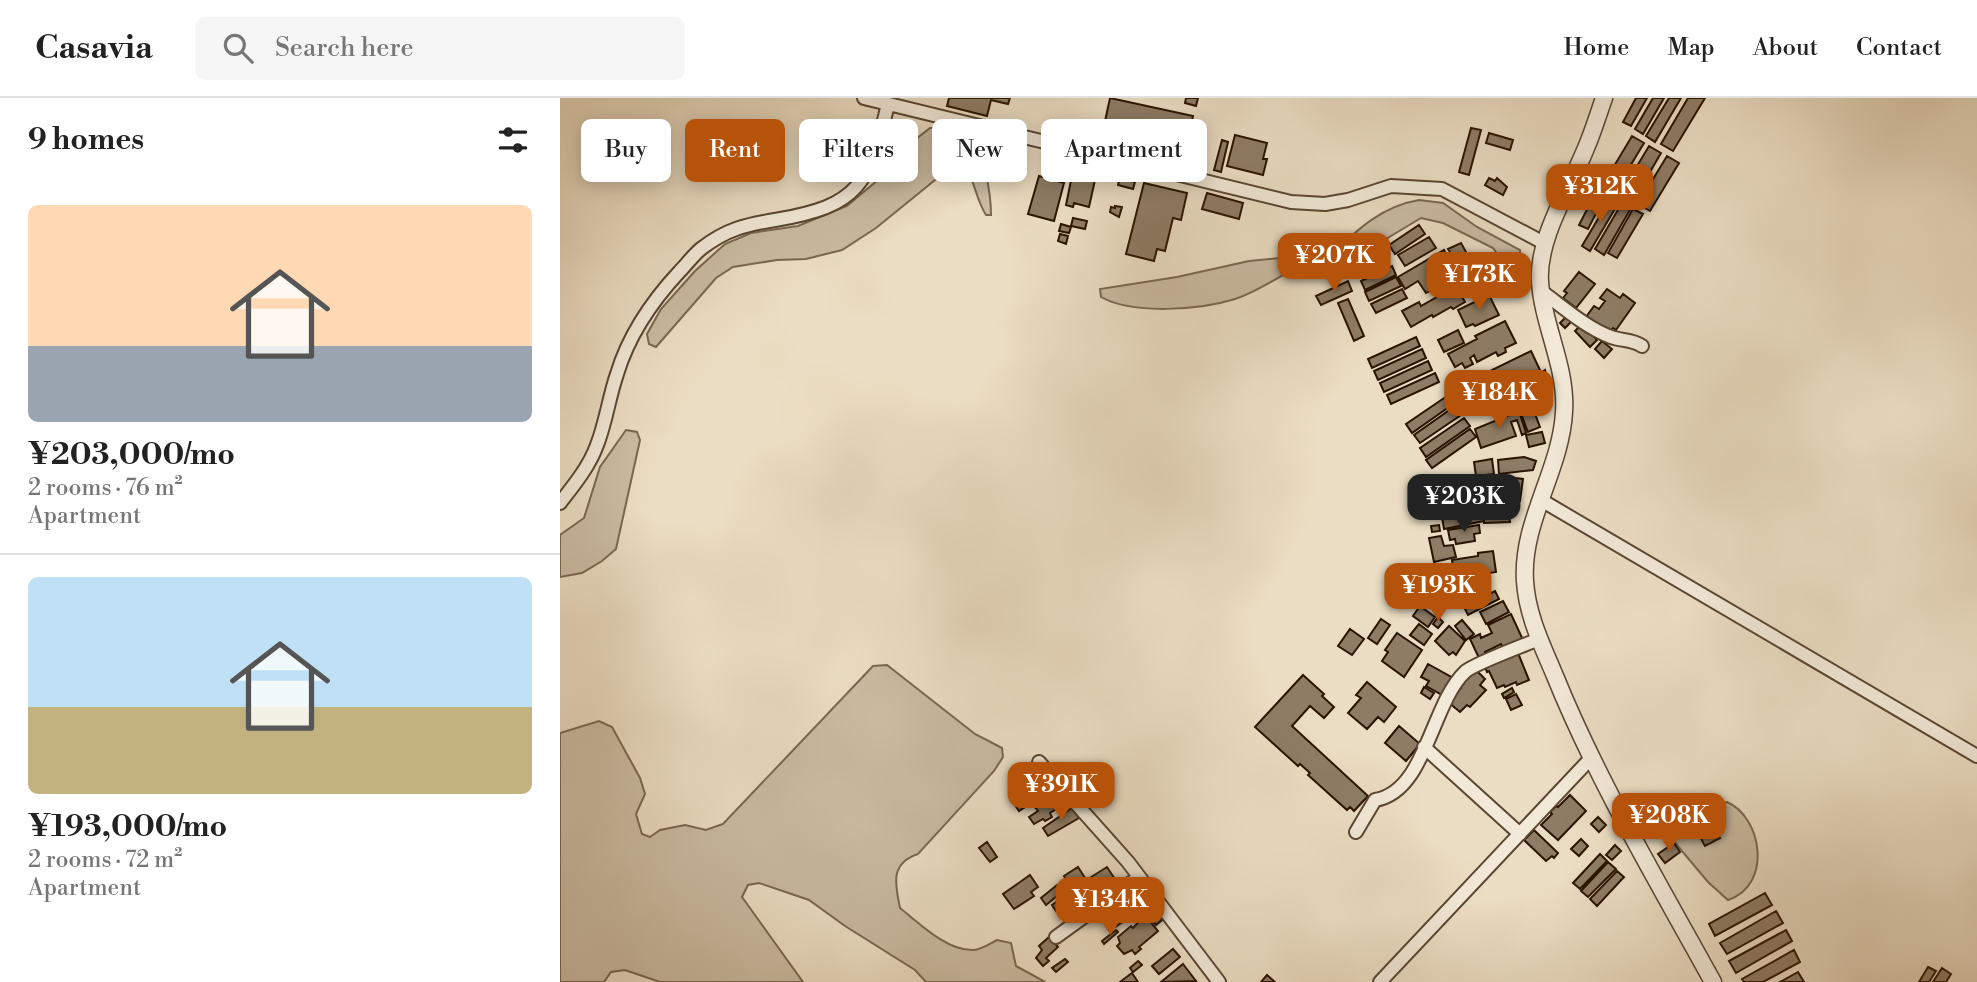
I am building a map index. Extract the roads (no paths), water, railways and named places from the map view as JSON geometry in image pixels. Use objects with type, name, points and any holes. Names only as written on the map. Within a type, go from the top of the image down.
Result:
[{"type":"street","points":[[864,98],[1292,202],[1325,204],[1348,200],[1391,186],[1442,189],[1545,243]]},
{"type":"street","points":[[1604,98],[1545,243],[1539,280],[1545,315],[1563,380],[1564,409],[1560,444],[1526,548],[1525,580],[1529,614],[1563,697],[1592,757],[1713,982]]},
{"type":"street","points":[[560,503],[583,474],[597,446],[617,372],[633,332],[657,295],[701,248],[739,226],[820,210],[847,198],[868,171],[877,150],[888,104]]},
{"type":"street","points":[[1541,291],[1610,337],[1634,340],[1642,345]]},
{"type":"street","points":[[1541,500],[1977,756]]},
{"type":"street","points":[[1356,832],[1375,800],[1386,799],[1401,789],[1454,684],[1467,669],[1539,639]]},
{"type":"street","points":[[1424,747],[1520,834]]},
{"type":"street","points":[[1380,982],[1592,757]]},
{"type":"street","points":[[1039,762],[1139,877],[1219,982]]},
{"type":"street","points":[[1056,937],[1139,877]]}]
